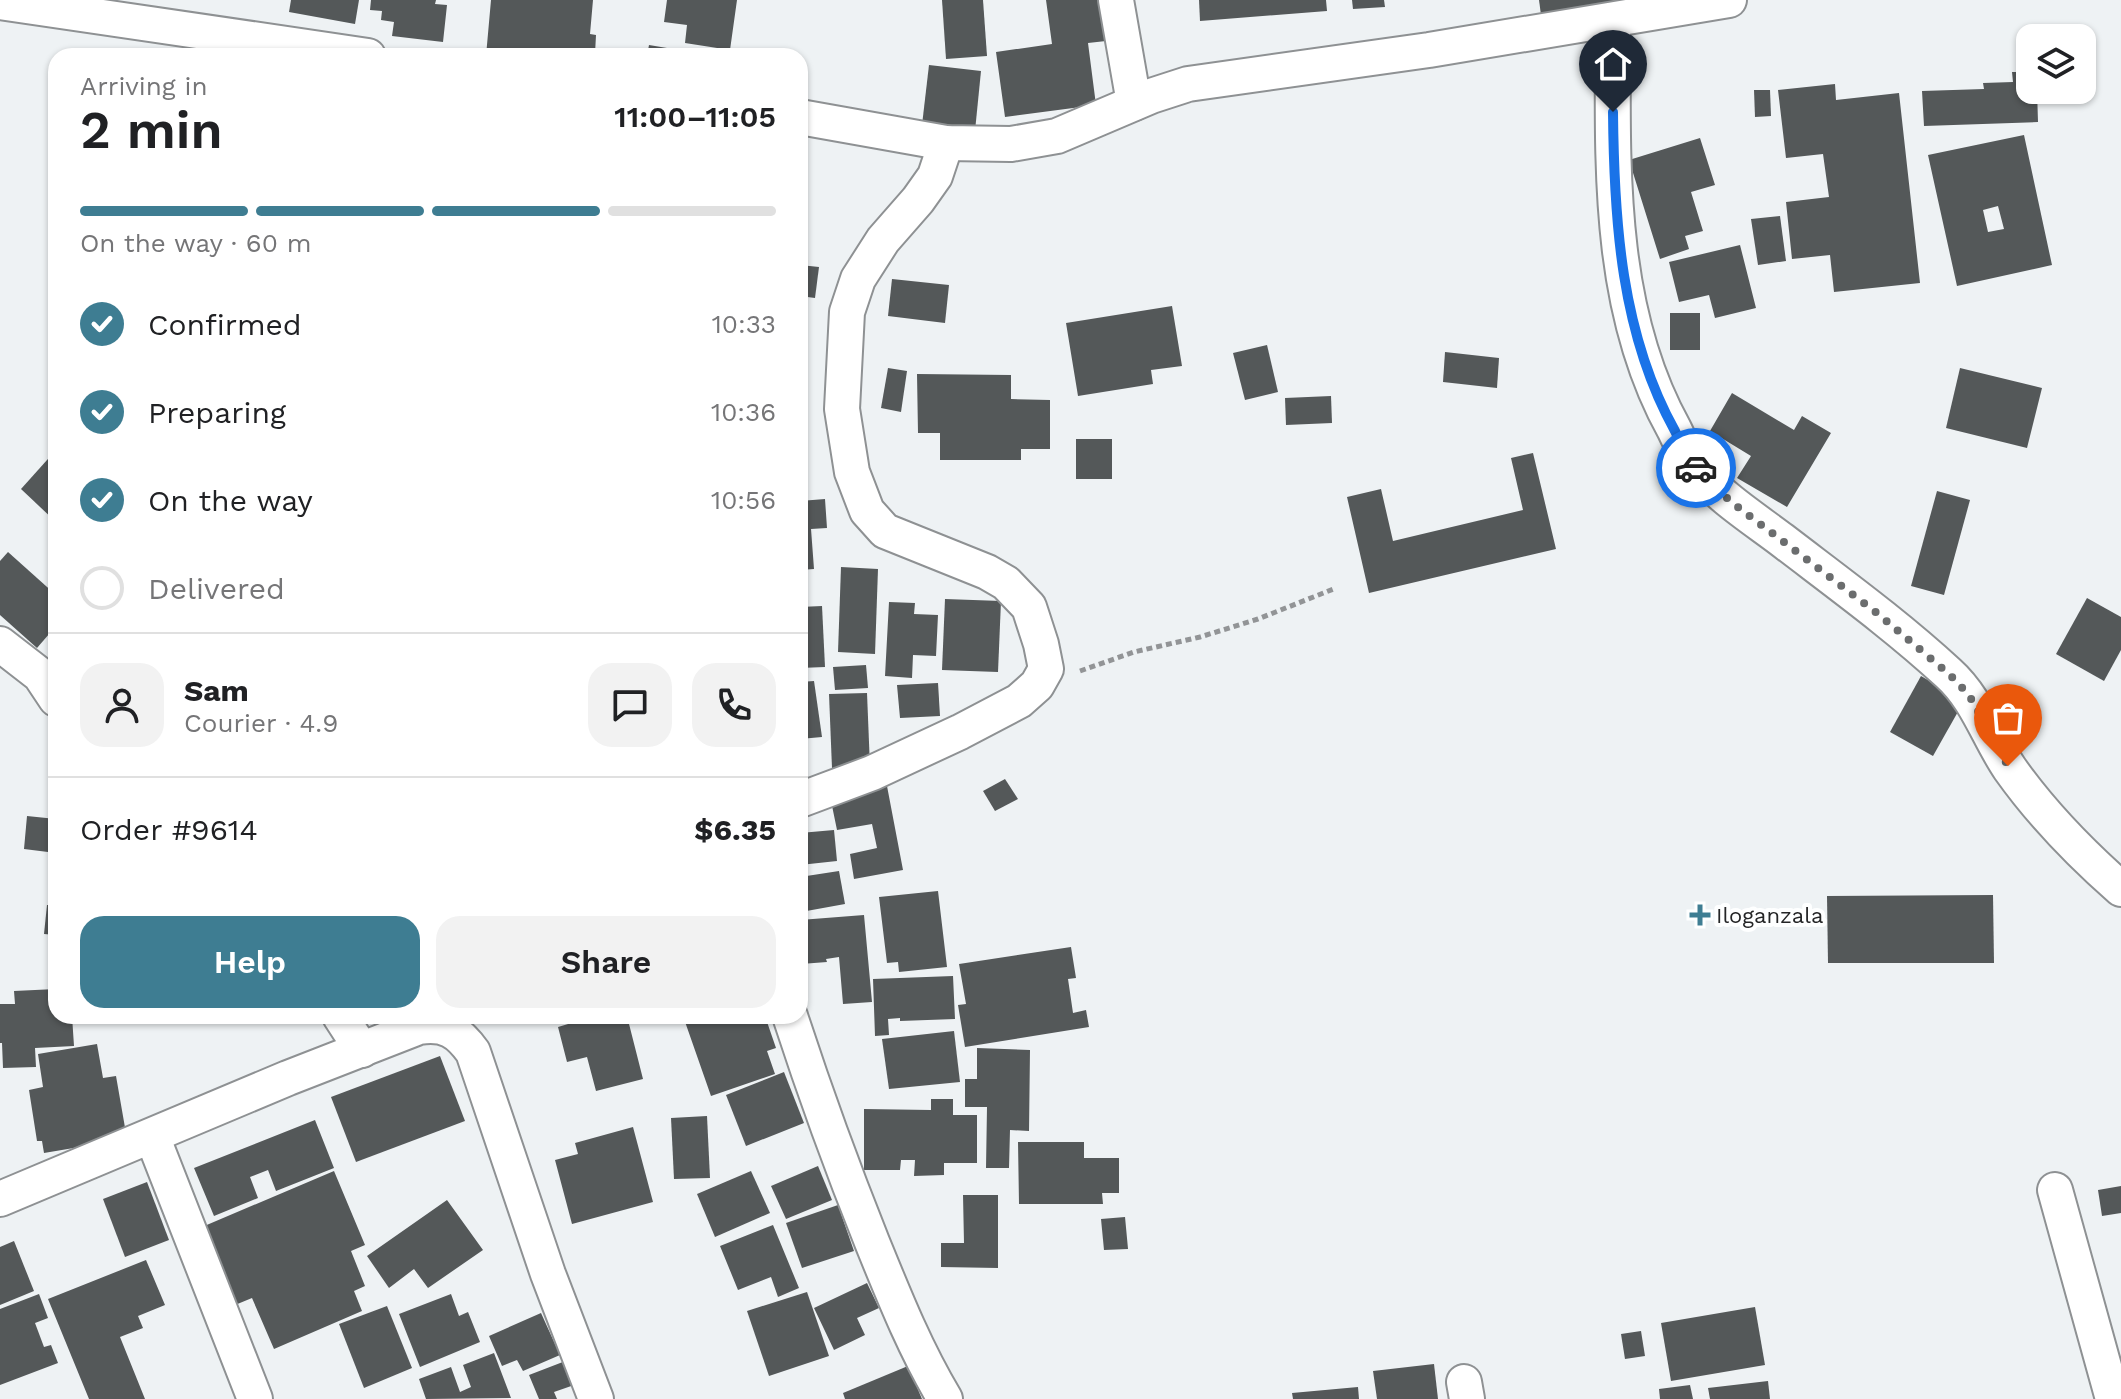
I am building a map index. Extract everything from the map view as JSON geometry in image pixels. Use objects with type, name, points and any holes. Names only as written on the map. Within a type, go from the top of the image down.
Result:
[{"type":"street","points":[[1116,0],[1134,103]]},
{"type":"street","points":[[808,118],[946,143],[1011,144],[1057,136],[1188,84],[1429,50],[1729,0]]},
{"type":"street","points":[[0,2],[313,48]]},
{"type":"street","points":[[1613,20],[1613,173],[1621,261],[1636,334],[1659,403],[1694,466],[1730,501],[1877,613],[1949,674],[1969,695],[2008,766],[2046,816],[2121,889]]},
{"type":"street","points":[[808,797],[872,773],[1019,701],[1037,685],[1046,669],[1029,607],[1006,583],[987,572],[885,531],[867,511],[852,472],[842,409],[847,312],[858,279],[883,240],[935,176],[946,143]]},
{"type":"street","points":[[0,644],[40,675],[48,687]]},
{"type":"street","points":[[345,1024],[362,1050]]},
{"type":"street","points":[[793,1024],[829,1134],[888,1282],[929,1373],[945,1399]]},
{"type":"street","points":[[0,1199],[288,1078],[419,1027],[434,1025],[452,1029],[473,1052],[548,1274],[596,1399]]},
{"type":"street","points":[[152,1136],[255,1399]]},
{"type":"street","points":[[2055,1190],[2113,1399]]},
{"type":"path","points":[[1037,685],[1134,652],[1200,637],[1258,619],[1336,588]]},
{"type":"building","points":[[291,0],[359,0],[355,24],[289,12]]},
{"type":"building","points":[[371,0],[436,0],[435,4],[447,5],[443,42],[392,36],[394,22],[381,20],[382,11],[370,10]]},
{"type":"building","points":[[491,0],[593,0],[590,34],[596,35],[595,48],[487,48]]},
{"type":"building","points":[[667,0],[737,0],[730,48],[685,43],[687,25],[664,22]]},
{"type":"building","points":[[942,0],[983,0],[987,56],[946,59]]},
{"type":"building","points":[[1046,0],[1101,0],[1106,41],[1088,43],[1096,105],[1005,117],[996,52],[1052,44]]},
{"type":"building","points":[[1199,0],[1326,0],[1327,11],[1200,21]]},
{"type":"building","points":[[1352,0],[1384,0],[1385,7],[1353,9]]},
{"type":"building","points":[[1539,0],[1634,0],[1541,15]]},
{"type":"building","points":[[929,65],[981,71],[975,131],[922,125]]},
{"type":"building","points":[[2012,72],[2016,72],[2016,104],[2037,104],[2038,122],[1924,126],[1922,91],[1984,89],[1983,83],[2013,82]]},
{"type":"building","points":[[1835,84],[1836,100],[1899,93],[1920,283],[1834,292],[1830,255],[1792,259],[1786,202],[1829,197],[1823,154],[1786,158],[1778,90]]},
{"type":"building","points":[[1754,90],[1770,90],[1771,116],[1755,117]]},
{"type":"building","points":[[2024,135],[2052,265],[1957,286],[1928,155]],"holes":[[[1998,206],[2004,229],[1988,232],[1983,210]]]},
{"type":"building","points":[[1700,138],[1715,185],[1691,192],[1703,231],[1685,236],[1689,249],[1660,259],[1629,160]]},
{"type":"building","points":[[1780,216],[1786,261],[1758,265],[1751,219]]},
{"type":"building","points":[[1740,245],[1756,308],[1715,318],[1709,295],[1679,302],[1669,262]]},
{"type":"building","points":[[808,266],[819,267],[815,298],[808,297]]},
{"type":"building","points":[[892,279],[949,285],[945,323],[888,316]]},
{"type":"building","points":[[1172,306],[1182,366],[1151,370],[1153,384],[1078,396],[1066,323]]},
{"type":"building","points":[[1670,313],[1700,313],[1700,350],[1670,350]]},
{"type":"building","points":[[1267,345],[1278,392],[1245,400],[1233,353]]},
{"type":"building","points":[[1445,352],[1499,358],[1497,388],[1443,382]]},
{"type":"building","points":[[888,368],[907,371],[901,412],[881,408]]},
{"type":"building","points":[[1960,368],[2042,388],[2027,448],[1946,428]]},
{"type":"building","points":[[917,374],[1011,375],[1011,399],[1050,400],[1050,449],[1021,449],[1021,460],[940,460],[940,433],[918,433]]},
{"type":"building","points":[[1732,393],[1794,430],[1802,416],[1831,433],[1787,507],[1737,478],[1751,456],[1710,431]]},
{"type":"building","points":[[1331,396],[1332,423],[1286,425],[1285,398]]},
{"type":"building","points":[[1076,439],[1112,439],[1112,479],[1076,479]]},
{"type":"building","points":[[1533,453],[1556,549],[1369,593],[1347,497],[1381,489],[1393,541],[1523,510],[1511,458]]},
{"type":"building","points":[[48,459],[48,514],[21,489]]},
{"type":"building","points":[[1937,491],[1970,500],[1944,595],[1911,586]]},
{"type":"building","points":[[825,499],[827,528],[811,529],[814,569],[808,569],[808,500]]},
{"type":"building","points":[[8,552],[48,588],[48,635],[37,648],[0,615],[0,561]]},
{"type":"building","points":[[841,567],[878,569],[875,654],[838,652]]},
{"type":"building","points":[[2087,598],[2121,617],[2121,650],[2104,681],[2056,654]]},
{"type":"building","points":[[945,599],[1001,601],[998,672],[942,670]]},
{"type":"building","points":[[889,602],[915,603],[914,614],[938,615],[936,656],[913,655],[912,678],[885,676]]},
{"type":"building","points":[[822,606],[825,667],[808,668],[808,607]]},
{"type":"building","points":[[866,665],[868,688],[835,690],[833,667]]},
{"type":"building","points":[[1921,676],[1964,701],[1933,756],[1890,732]]},
{"type":"building","points":[[808,681],[814,681],[822,737],[808,738]]},
{"type":"building","points":[[938,683],[940,716],[900,718],[897,685]]},
{"type":"building","points":[[867,693],[870,767],[832,768],[829,694]]},
{"type":"building","points":[[1005,779],[1018,799],[995,811],[983,791]]},
{"type":"building","points":[[887,786],[903,870],[854,879],[850,854],[877,848],[872,824],[837,830],[830,796]]},
{"type":"building","points":[[27,816],[48,818],[48,852],[24,849]]},
{"type":"building","points":[[834,830],[837,861],[808,864],[808,832]]},
{"type":"building","points":[[839,871],[845,904],[808,911],[808,876]]},
{"type":"building","points":[[938,891],[947,967],[899,972],[898,962],[887,963],[879,897]]},
{"type":"building","points":[[1993,895],[1994,963],[1828,963],[1827,896]]},
{"type":"building","points":[[47,905],[48,905],[48,934],[44,934]]},
{"type":"building","points":[[864,915],[872,1002],[843,1004],[839,957],[826,959],[827,962],[808,963],[808,919]]},
{"type":"building","points":[[1071,947],[1076,978],[1068,979],[1073,1013],[1086,1010],[1089,1027],[965,1047],[958,1005],[966,1004],[959,964]]},
{"type":"building","points":[[953,976],[955,1019],[888,1019],[889,1035],[875,1036],[873,979]]},
{"type":"building","points":[[48,989],[48,1024],[73,1024],[74,1046],[35,1048],[36,1067],[3,1068],[0,1004],[15,1004],[14,991]]},
{"type":"building","points":[[568,1024],[629,1024],[643,1079],[596,1091],[587,1057],[567,1062],[558,1027]]},
{"type":"building","points":[[686,1024],[768,1024],[776,1048],[767,1051],[775,1074],[711,1096]]},
{"type":"building","points":[[954,1031],[960,1082],[889,1089],[882,1039]]},
{"type":"building","points":[[97,1044],[103,1078],[116,1076],[127,1139],[44,1153],[42,1141],[37,1141],[29,1090],[43,1087],[38,1054]]},
{"type":"building","points":[[977,1048],[1030,1050],[1029,1131],[1010,1130],[1009,1168],[986,1168],[987,1107],[965,1107],[965,1079],[977,1079]]},
{"type":"building","points":[[440,1056],[465,1121],[356,1162],[331,1097]]},
{"type":"building","points":[[784,1072],[804,1123],[746,1146],[726,1095]]},
{"type":"building","points":[[931,1099],[953,1099],[953,1115],[977,1115],[977,1163],[944,1163],[944,1175],[914,1176],[915,1160],[901,1160],[900,1170],[864,1170],[864,1109],[931,1110]]},
{"type":"building","points":[[707,1116],[710,1178],[674,1179],[671,1118]]},
{"type":"building","points":[[315,1120],[334,1168],[276,1191],[268,1170],[250,1177],[258,1198],[214,1216],[194,1168]]},
{"type":"building","points":[[633,1127],[653,1202],[572,1224],[555,1160],[578,1154],[575,1143]]},
{"type":"building","points":[[1018,1142],[1084,1142],[1084,1158],[1119,1158],[1119,1193],[1102,1193],[1103,1204],[1019,1204]]},
{"type":"building","points":[[818,1166],[832,1200],[786,1219],[771,1186]]},
{"type":"building","points":[[334,1171],[365,1245],[351,1251],[365,1286],[354,1291],[362,1311],[274,1349],[252,1298],[235,1305],[202,1227]]},
{"type":"building","points":[[751,1171],[770,1213],[715,1237],[697,1194]]},
{"type":"building","points":[[147,1182],[169,1240],[125,1257],[103,1199]]},
{"type":"building","points":[[2121,1186],[2121,1213],[2102,1216],[2098,1190]]},
{"type":"building","points":[[963,1195],[998,1195],[998,1268],[941,1267],[941,1243],[964,1243]]},
{"type":"building","points":[[447,1200],[483,1250],[428,1288],[414,1269],[389,1288],[367,1256]]},
{"type":"building","points":[[838,1205],[854,1251],[802,1268],[786,1223]]},
{"type":"building","points":[[1125,1217],[1128,1249],[1104,1250],[1101,1219]]},
{"type":"building","points":[[773,1225],[799,1288],[778,1297],[771,1277],[738,1290],[720,1246]]},
{"type":"building","points":[[14,1241],[34,1291],[0,1305],[0,1247]]},
{"type":"building","points":[[146,1260],[165,1305],[138,1316],[143,1328],[120,1337],[145,1399],[89,1399],[48,1299]]},
{"type":"building","points":[[867,1283],[879,1308],[857,1318],[865,1335],[834,1350],[814,1308]]},
{"type":"building","points":[[807,1292],[829,1356],[769,1376],[747,1311]]},
{"type":"building","points":[[39,1294],[48,1318],[35,1323],[44,1347],[51,1345],[58,1363],[0,1385],[0,1309]]},
{"type":"building","points":[[451,1294],[459,1316],[468,1312],[480,1342],[420,1367],[399,1314]]},
{"type":"building","points":[[387,1306],[412,1368],[364,1388],[339,1324]]},
{"type":"building","points":[[1755,1307],[1765,1365],[1671,1381],[1661,1323]]},
{"type":"building","points":[[541,1313],[560,1355],[523,1371],[517,1360],[502,1366],[489,1336]]},
{"type":"building","points":[[1641,1331],[1645,1356],[1625,1359],[1621,1334]]},
{"type":"building","points":[[494,1353],[511,1398],[426,1399],[419,1379],[451,1367],[460,1392],[471,1387],[463,1365]]},
{"type":"building","points":[[568,1360],[577,1384],[554,1392],[557,1399],[539,1399],[529,1375]]},
{"type":"building","points":[[1434,1364],[1438,1399],[1377,1399],[1373,1371]]},
{"type":"building","points":[[908,1366],[922,1399],[845,1399],[843,1393]]},
{"type":"building","points":[[1768,1381],[1770,1399],[1710,1399],[1708,1388]]},
{"type":"building","points":[[1690,1385],[1693,1399],[1660,1399],[1659,1389]]},
{"type":"building","points":[[1358,1387],[1359,1399],[1293,1399],[1292,1393]]},
{"type":"way so far","points":[[1696,468],[1730,501],[1877,613],[1949,674],[1969,695],[2008,766]]},
{"type":"place","name":"Iloganzala","points":[[1700,915]]},
{"type":"route","points":[[1613,112],[1613,173],[1621,261],[1636,334],[1659,403],[1696,468]]}]
